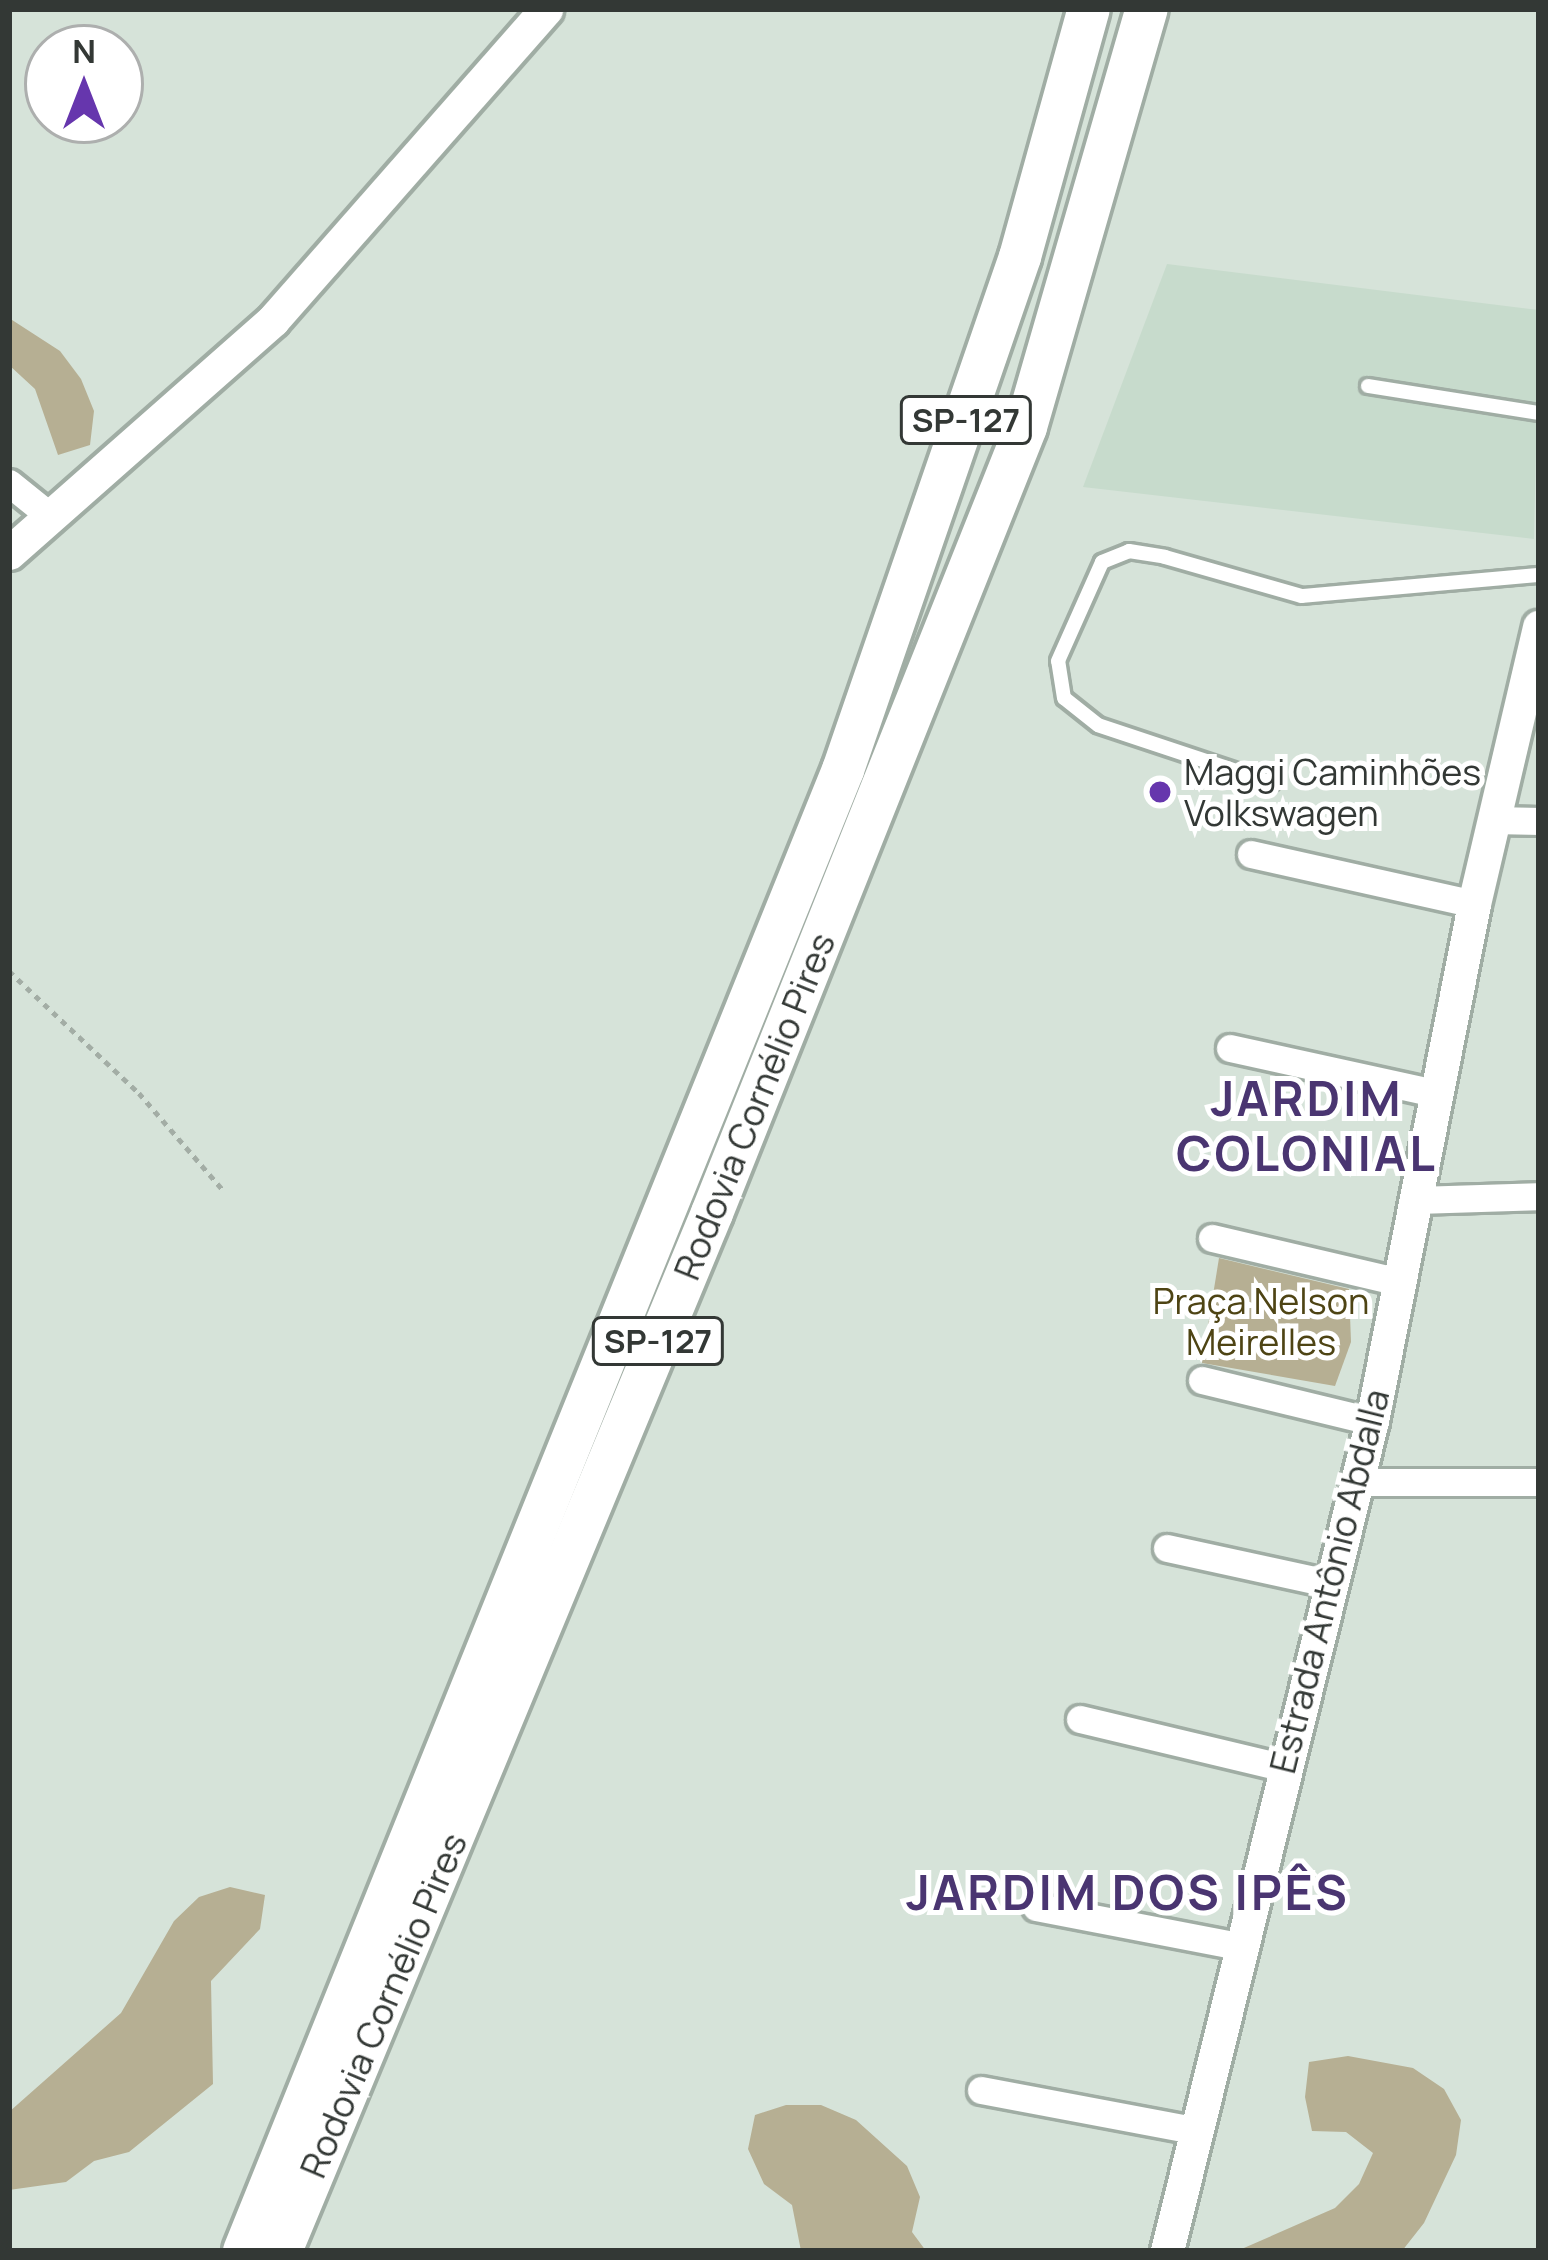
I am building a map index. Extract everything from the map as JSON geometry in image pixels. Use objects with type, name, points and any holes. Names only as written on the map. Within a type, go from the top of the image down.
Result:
[{"type":"main road","name":"Rodovia Cornélio Pires","points":[[244,2251],[842,770],[1020,257],[1089,9]]},
{"type":"main road","name":"Rodovia Cornélio Pires","points":[[281,2251],[1011,465],[1059,327],[1147,9]]},
{"type":"street","points":[[496,58],[515,9]]},
{"type":"street","points":[[9,553],[273,320],[496,58],[546,9]]},
{"type":"street","points":[[9,483],[50,516]]},
{"type":"street","name":"Estrada Antônio Abdalla","points":[[1167,2251],[1327,1583],[1372,1421],[1395,1281],[1474,904],[1539,626]]},
{"type":"street","points":[[1494,820],[1539,821]]},
{"type":"street","points":[[1251,854],[1474,904]]},
{"type":"street","points":[[1230,1048],[1435,1093]]},
{"type":"street","points":[[1414,1200],[1539,1196]]},
{"type":"street","points":[[1212,1238],[1395,1281]]},
{"type":"street","points":[[1202,1380],[1372,1421]]},
{"type":"street","points":[[1354,1482],[1539,1482]]},
{"type":"street","points":[[1167,1548],[1327,1583]]},
{"type":"street","points":[[1080,1719],[1285,1768]]},
{"type":"street","points":[[1036,1906],[1239,1946]]},
{"type":"street","points":[[981,2090],[1197,2131]]},
{"type":"lane","points":[[1368,386],[1539,413]]},
{"type":"lane","points":[[1272,783],[1098,725],[1064,698],[1058,661],[1102,562],[1129,551],[1165,557],[1302,596],[1539,575]]},
{"type":"path","points":[[9,971],[139,1093],[224,1191]]},
{"type":"shaded area","points":[[1167,264],[1539,310],[1534,539],[1083,487]]},
{"type":"green space","points":[[9,318],[60,351],[81,379],[94,411],[90,445],[58,455],[35,389],[9,365]]},
{"type":"green space","name":"Praça Nelson Meirelles","points":[[1219,1258],[1349,1289],[1351,1342],[1335,1386],[1202,1363]]},
{"type":"green space","points":[[230,1887],[265,1895],[260,1929],[211,1981],[213,2084],[129,2152],[94,2161],[66,2182],[9,2190],[9,2112],[121,2013],[174,1921],[199,1897]]},
{"type":"green space","points":[[1348,2056],[1413,2068],[1444,2089],[1461,2120],[1456,2155],[1424,2223],[1402,2251],[1237,2251],[1335,2208],[1359,2184],[1373,2153],[1346,2132],[1312,2131],[1305,2097],[1309,2062]]},
{"type":"green space","points":[[786,2105],[821,2105],[856,2120],[907,2166],[920,2197],[912,2232],[926,2251],[801,2251],[792,2205],[764,2184],[748,2149],[755,2115]]},
{"type":"place","name":"Maggi Caminhões Volkswagen","points":[[1160,792]]},
{"type":"district","name":"JARDIM COLONIAL","points":[[1307,1124]]},
{"type":"district","name":"JARDIM DOS IPÊS","points":[[1128,1892]]}]
